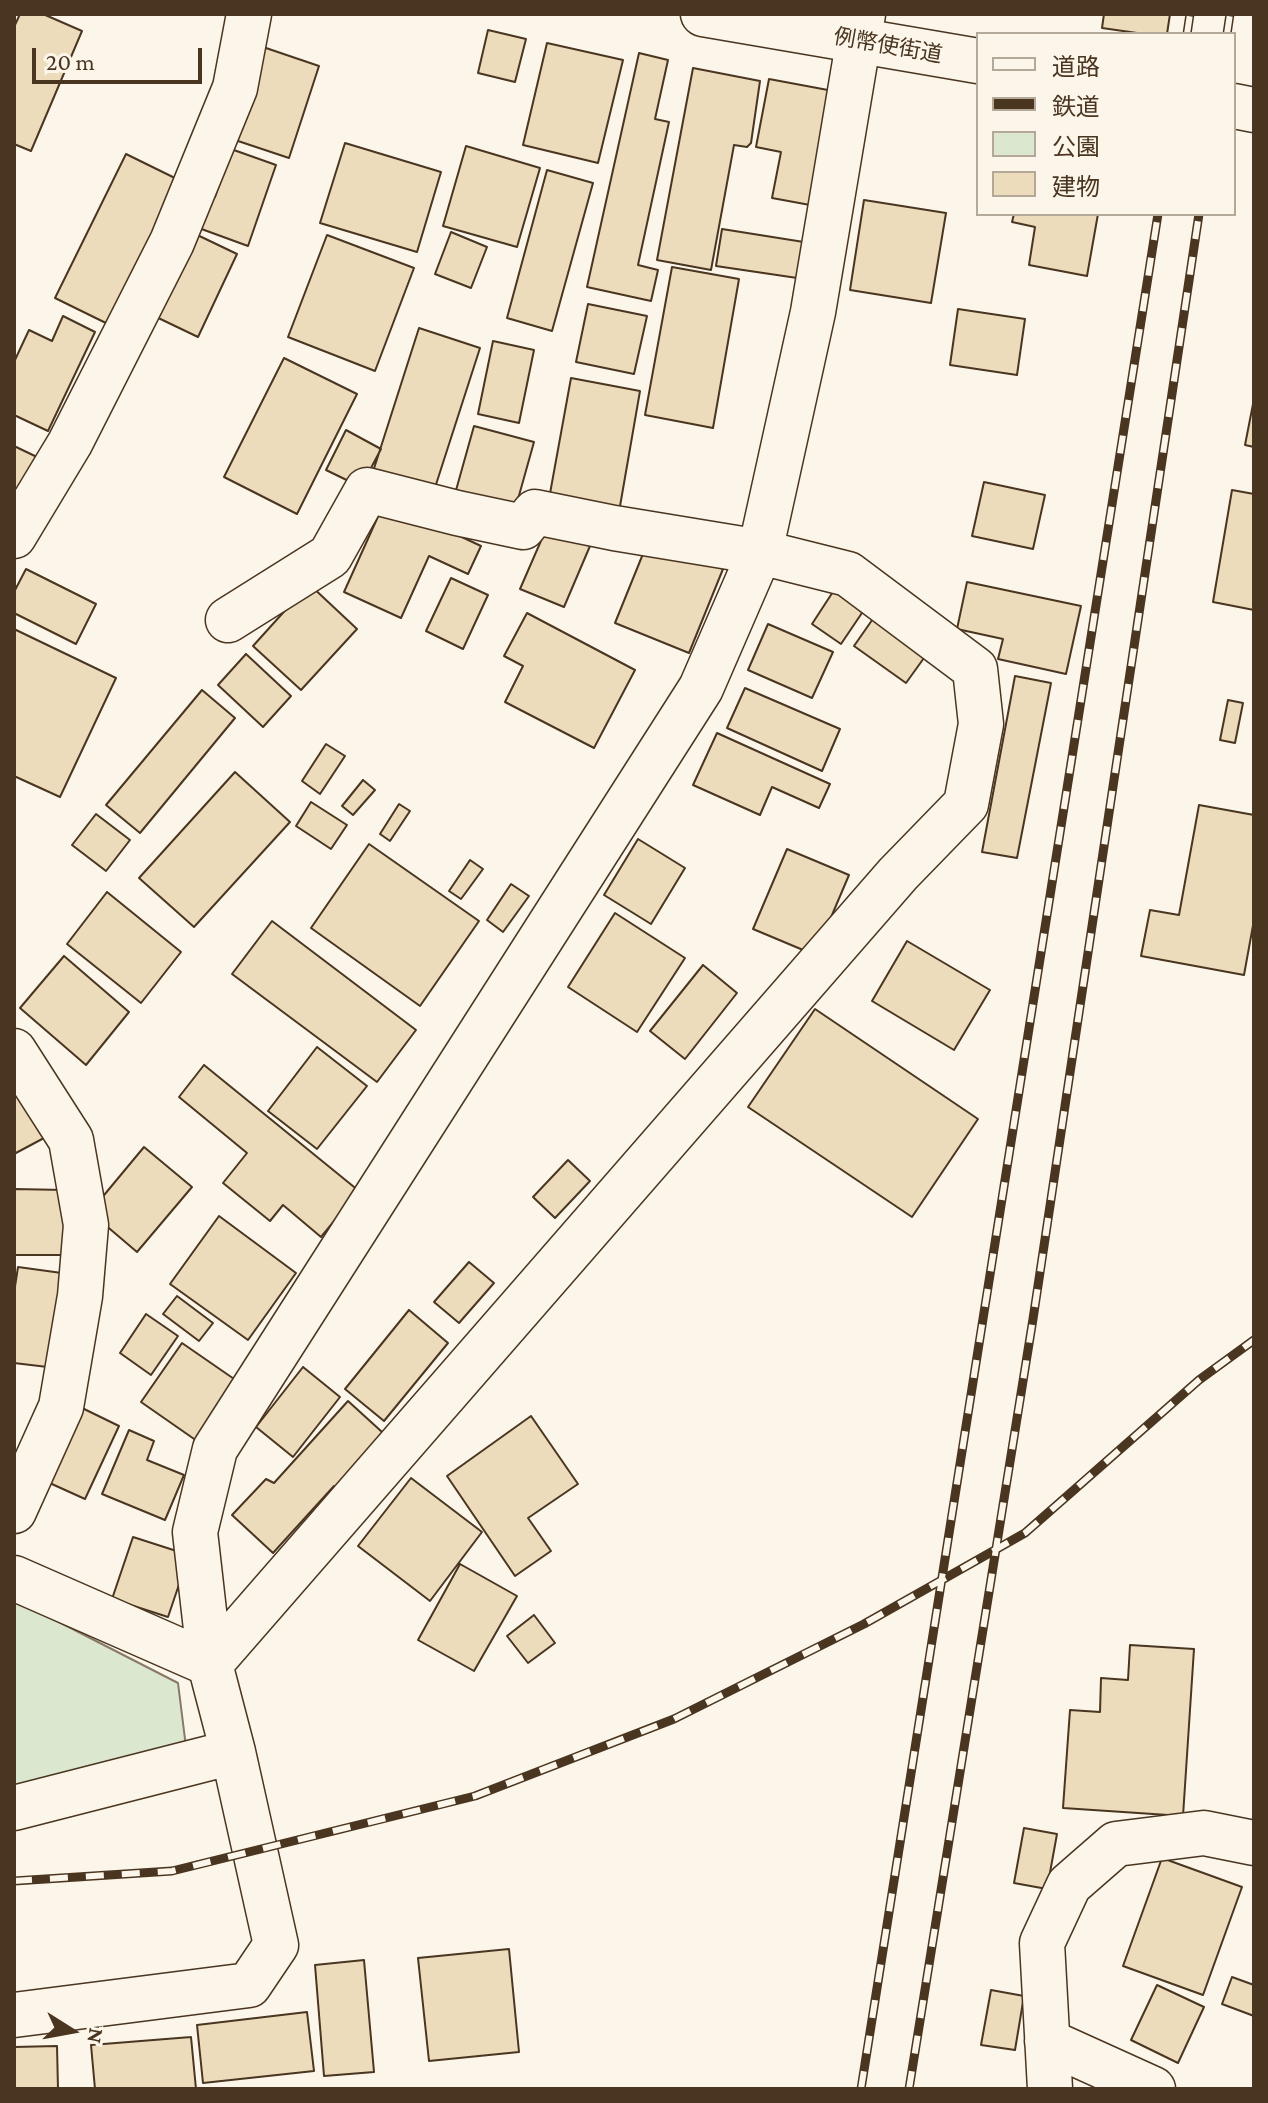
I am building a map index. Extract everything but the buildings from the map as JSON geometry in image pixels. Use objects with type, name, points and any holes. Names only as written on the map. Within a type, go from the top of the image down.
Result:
[{"type":"street","points":[[14,536],[70,443],[172,242],[235,88],[249,14]]},
{"type":"street","name":"例幣使街道","points":[[703,14],[861,27],[976,60]]},
{"type":"street","points":[[14,2015],[249,1985],[276,1945],[210,1664],[195,1532],[215,1449],[701,688],[760,552],[813,312],[861,27]]},
{"type":"street","points":[[210,1664],[898,874],[966,804],[981,724],[975,669],[848,574],[760,552],[535,512],[523,527],[367,490],[330,556],[228,620]]},
{"type":"street","points":[[14,1051],[71,1140],[86,1225],[80,1296],[61,1407],[14,1511]]},
{"type":"street","points":[[14,1578],[210,1664]]},
{"type":"street","points":[[14,1808],[233,1752]]},
{"type":"street","points":[[1050,2089],[1042,1943],[1069,1885],[1116,1844],[1204,1833],[1254,1843]]},
{"type":"street","points":[[1047,2041],[1153,2089]]},
{"type":"green space","points":[[14,1599],[178,1683],[186,1747],[14,1788]]},
{"type":"railway","points":[[1187,32],[1190,14]]},
{"type":"railway","points":[[1227,32],[1230,14]]},
{"type":"railway","points":[[861,2089],[1158,216]]},
{"type":"railway","points":[[909,2089],[1033,1319],[1199,216]]},
{"type":"railway","points":[[14,1881],[172,1871],[475,1796],[674,1719],[864,1624],[1025,1533],[1199,1380],[1254,1340]]}]
